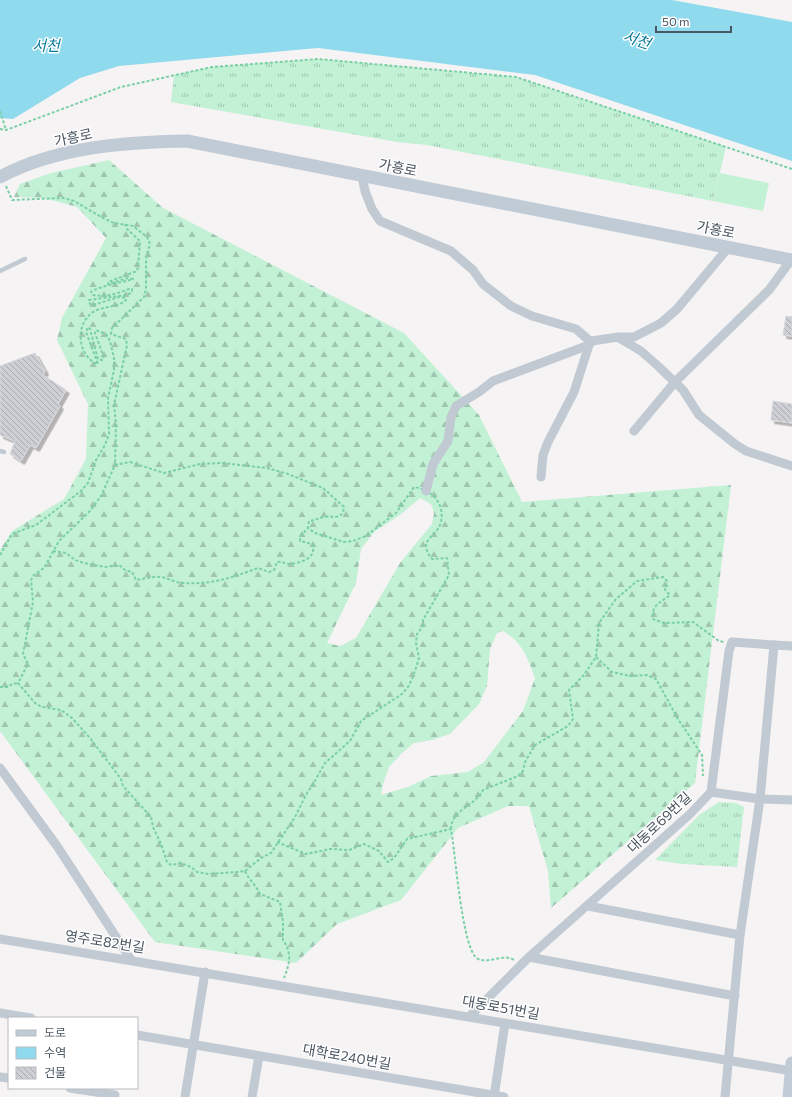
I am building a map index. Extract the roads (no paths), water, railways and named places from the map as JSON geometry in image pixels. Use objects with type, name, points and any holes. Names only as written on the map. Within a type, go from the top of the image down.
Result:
[{"type":"main road","name":"가흥로","points":[[1,176],[44,159],[92,148],[144,142],[187,142],[792,260]]},
{"type":"main road","points":[[789,1097],[792,1068]]},
{"type":"street","points":[[362,176],[369,203],[380,221],[451,251],[473,270],[483,284],[511,306],[532,316],[576,329],[590,343]]},
{"type":"street","points":[[426,490],[433,464],[448,441],[451,417],[456,406],[479,392],[493,381],[590,343],[618,337],[634,337],[661,323],[677,310],[728,248]]},
{"type":"street","points":[[634,431],[675,382],[769,290],[792,260]]},
{"type":"street","points":[[618,337],[641,351],[675,382],[683,390],[699,415],[735,444],[746,450],[792,466]]},
{"type":"street","points":[[542,477],[543,455],[548,442],[574,392],[590,343]]},
{"type":"street","points":[[711,789],[729,651],[732,642],[792,646]]},
{"type":"street","points":[[725,1097],[740,935],[760,799],[774,645]]},
{"type":"street","points":[[0,768],[57,846],[132,960]]},
{"type":"street","name":"대동로69번길","points":[[470,1016],[529,957],[689,815],[711,789],[760,799],[792,800]]},
{"type":"street","points":[[588,906],[740,935]]},
{"type":"street","name":"영주로82번길","points":[[0,939],[205,972]]},
{"type":"street","points":[[529,957],[735,996]]},
{"type":"street","points":[[185,1097],[205,972]]},
{"type":"street","name":"대동로51번길","points":[[205,972],[729,1061],[792,1068]]},
{"type":"street","points":[[0,1013],[25,1017]]},
{"type":"street","points":[[495,1096],[505,1023]]},
{"type":"street","name":"대학로240번길","points":[[138,1035],[504,1097]]},
{"type":"street","points":[[252,1097],[259,1056]]},
{"type":"street","points":[[79,1089],[115,1093]]},
{"type":"lane","points":[[0,271],[25,259]]},
{"type":"water","name":"서천","points":[[0,0],[672,0],[792,22],[792,161],[535,75],[318,48],[119,66],[80,78],[13,119],[0,118]]}]
